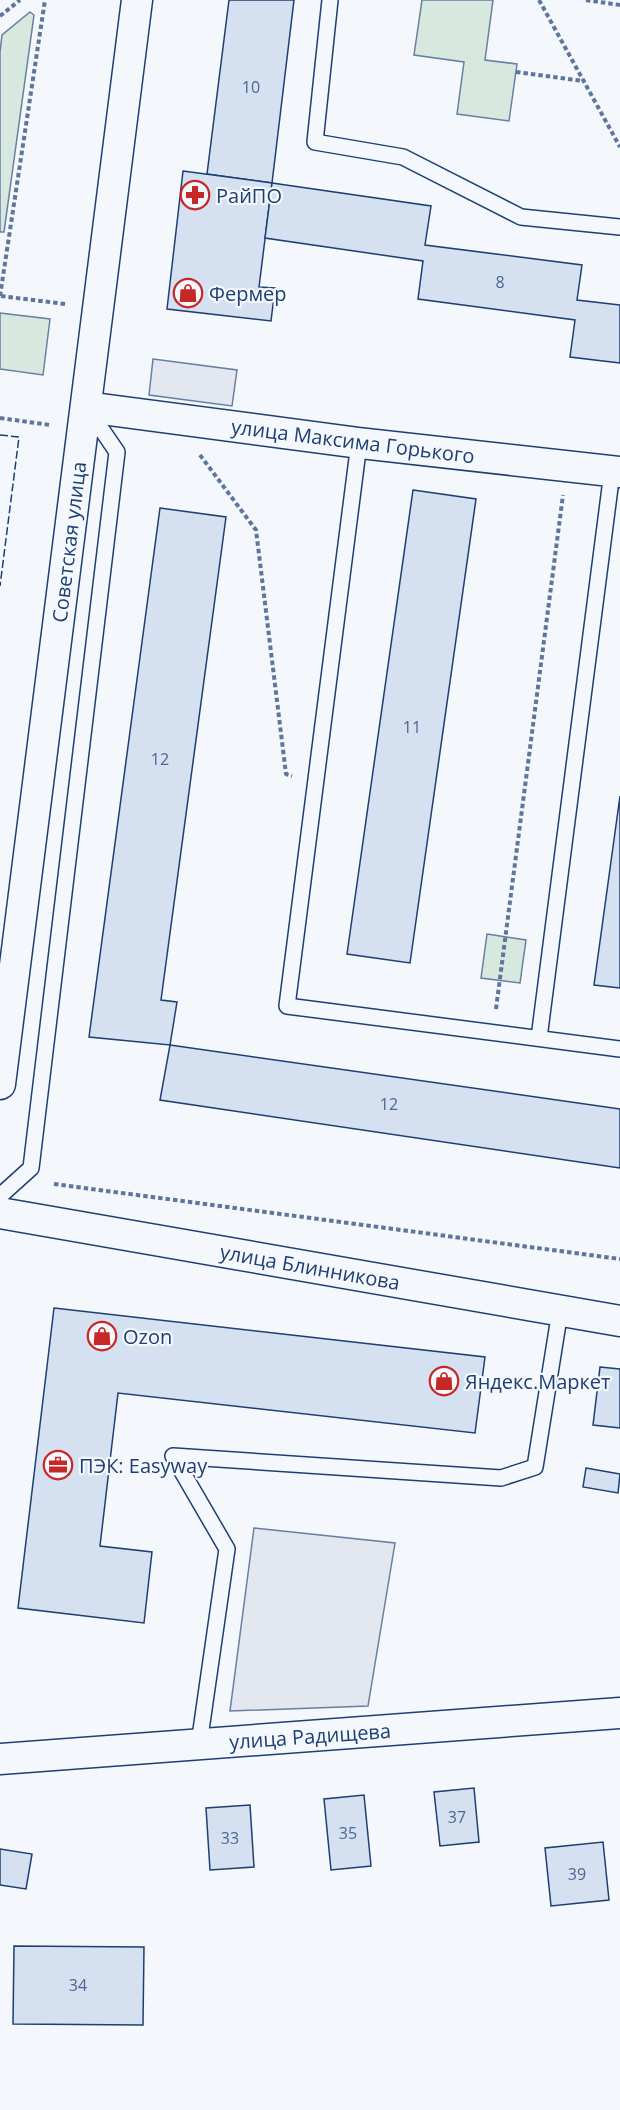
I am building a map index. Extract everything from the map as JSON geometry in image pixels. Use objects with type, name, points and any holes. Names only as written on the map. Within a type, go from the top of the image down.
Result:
[{"type":"street","name":"Советская улица","points":[[0,1084],[7,977],[86,407],[137,0]]},
{"type":"street","name":"улица Максима Горького","points":[[86,407],[359,443],[616,472]]},
{"type":"street","name":"улица Блинникова","points":[[0,1213],[620,1321]]},
{"type":"street","name":"улица Радищева","points":[[0,1759],[620,1713]]},
{"type":"lane","points":[[330,0],[315,142],[403,157],[521,217],[620,227]]},
{"type":"lane","points":[[0,1196],[32,1168],[117,452],[86,407]]},
{"type":"lane","points":[[359,443],[287,1006],[620,1048]]},
{"type":"lane","points":[[539,1038],[616,472]]},
{"type":"lane","points":[[199,1744],[227,1549],[172,1456],[501,1478],[535,1467],[560,1311]]},
{"type":"path","points":[[0,16],[20,0]]},
{"type":"path","points":[[45,0],[0,295],[65,304]]},
{"type":"path","points":[[539,0],[620,147]]},
{"type":"path","points":[[586,0],[620,5]]},
{"type":"path","points":[[516,72],[584,81]]},
{"type":"path","points":[[0,418],[50,425]]},
{"type":"path","points":[[195,448],[256,530],[286,774],[316,780]]},
{"type":"path","points":[[493,1032],[563,495]]},
{"type":"path","points":[[54,1184],[620,1259]]},
{"type":"shaded area","points":[[422,0],[493,0],[485,60],[517,64],[509,121],[457,114],[464,62],[414,55]]},
{"type":"shaded area","points":[[30,12],[34,15],[4,232],[0,232],[0,52],[2,35]]},
{"type":"shaded area","points":[[0,313],[50,319],[43,375],[0,369]]},
{"type":"shaded area","points":[[153,359],[237,370],[232,406],[149,395]]},
{"type":"shaded area","points":[[487,934],[526,940],[520,983],[481,978]]},
{"type":"shaded area","points":[[254,1528],[395,1543],[368,1706],[230,1711]]},
{"type":"building","points":[[229,0],[294,0],[272,183],[207,174]]},
{"type":"building","points":[[183,171],[272,183],[259,287],[275,288],[271,321],[167,309]]},
{"type":"building","points":[[272,183],[431,206],[425,245],[582,265],[577,300],[620,305],[620,363],[570,357],[575,320],[418,299],[423,261],[265,238]]},
{"type":"building","points":[[413,490],[476,499],[410,963],[347,954]]},
{"type":"building","points":[[160,508],[226,517],[161,1000],[177,1002],[170,1045],[89,1037]]},
{"type":"building","points":[[620,796],[620,988],[594,985]]},
{"type":"building","points":[[170,1045],[620,1109],[620,1168],[160,1100]]},
{"type":"building","points":[[54,1308],[485,1357],[475,1433],[118,1393],[100,1546],[152,1552],[144,1623],[18,1608]]},
{"type":"building","points":[[600,1367],[620,1369],[620,1428],[593,1425]]},
{"type":"building","points":[[586,1468],[620,1474],[618,1493],[583,1487]]},
{"type":"building","points":[[474,1788],[479,1842],[440,1846],[434,1792]]},
{"type":"building","points":[[364,1795],[371,1866],[331,1870],[324,1799]]},
{"type":"building","points":[[250,1805],[254,1867],[210,1870],[206,1808]]},
{"type":"building","points":[[603,1842],[609,1900],[551,1906],[545,1848]]},
{"type":"building","points":[[0,1849],[32,1854],[26,1889],[0,1885]]},
{"type":"building","points":[[14,1946],[144,1947],[143,2025],[13,2024]]},
{"type":"fence","points":[[0,435],[19,437],[0,586]]},
{"type":"place","name":"РайПО","points":[[195,195]]},
{"type":"place","name":"Фермер","points":[[188,293]]},
{"type":"place","name":"Ozon","points":[[102,1336]]},
{"type":"place","name":"Яндекс.Маркет","points":[[444,1381]]},
{"type":"place","name":"ПЭК: Easyway","points":[[58,1465]]}]
